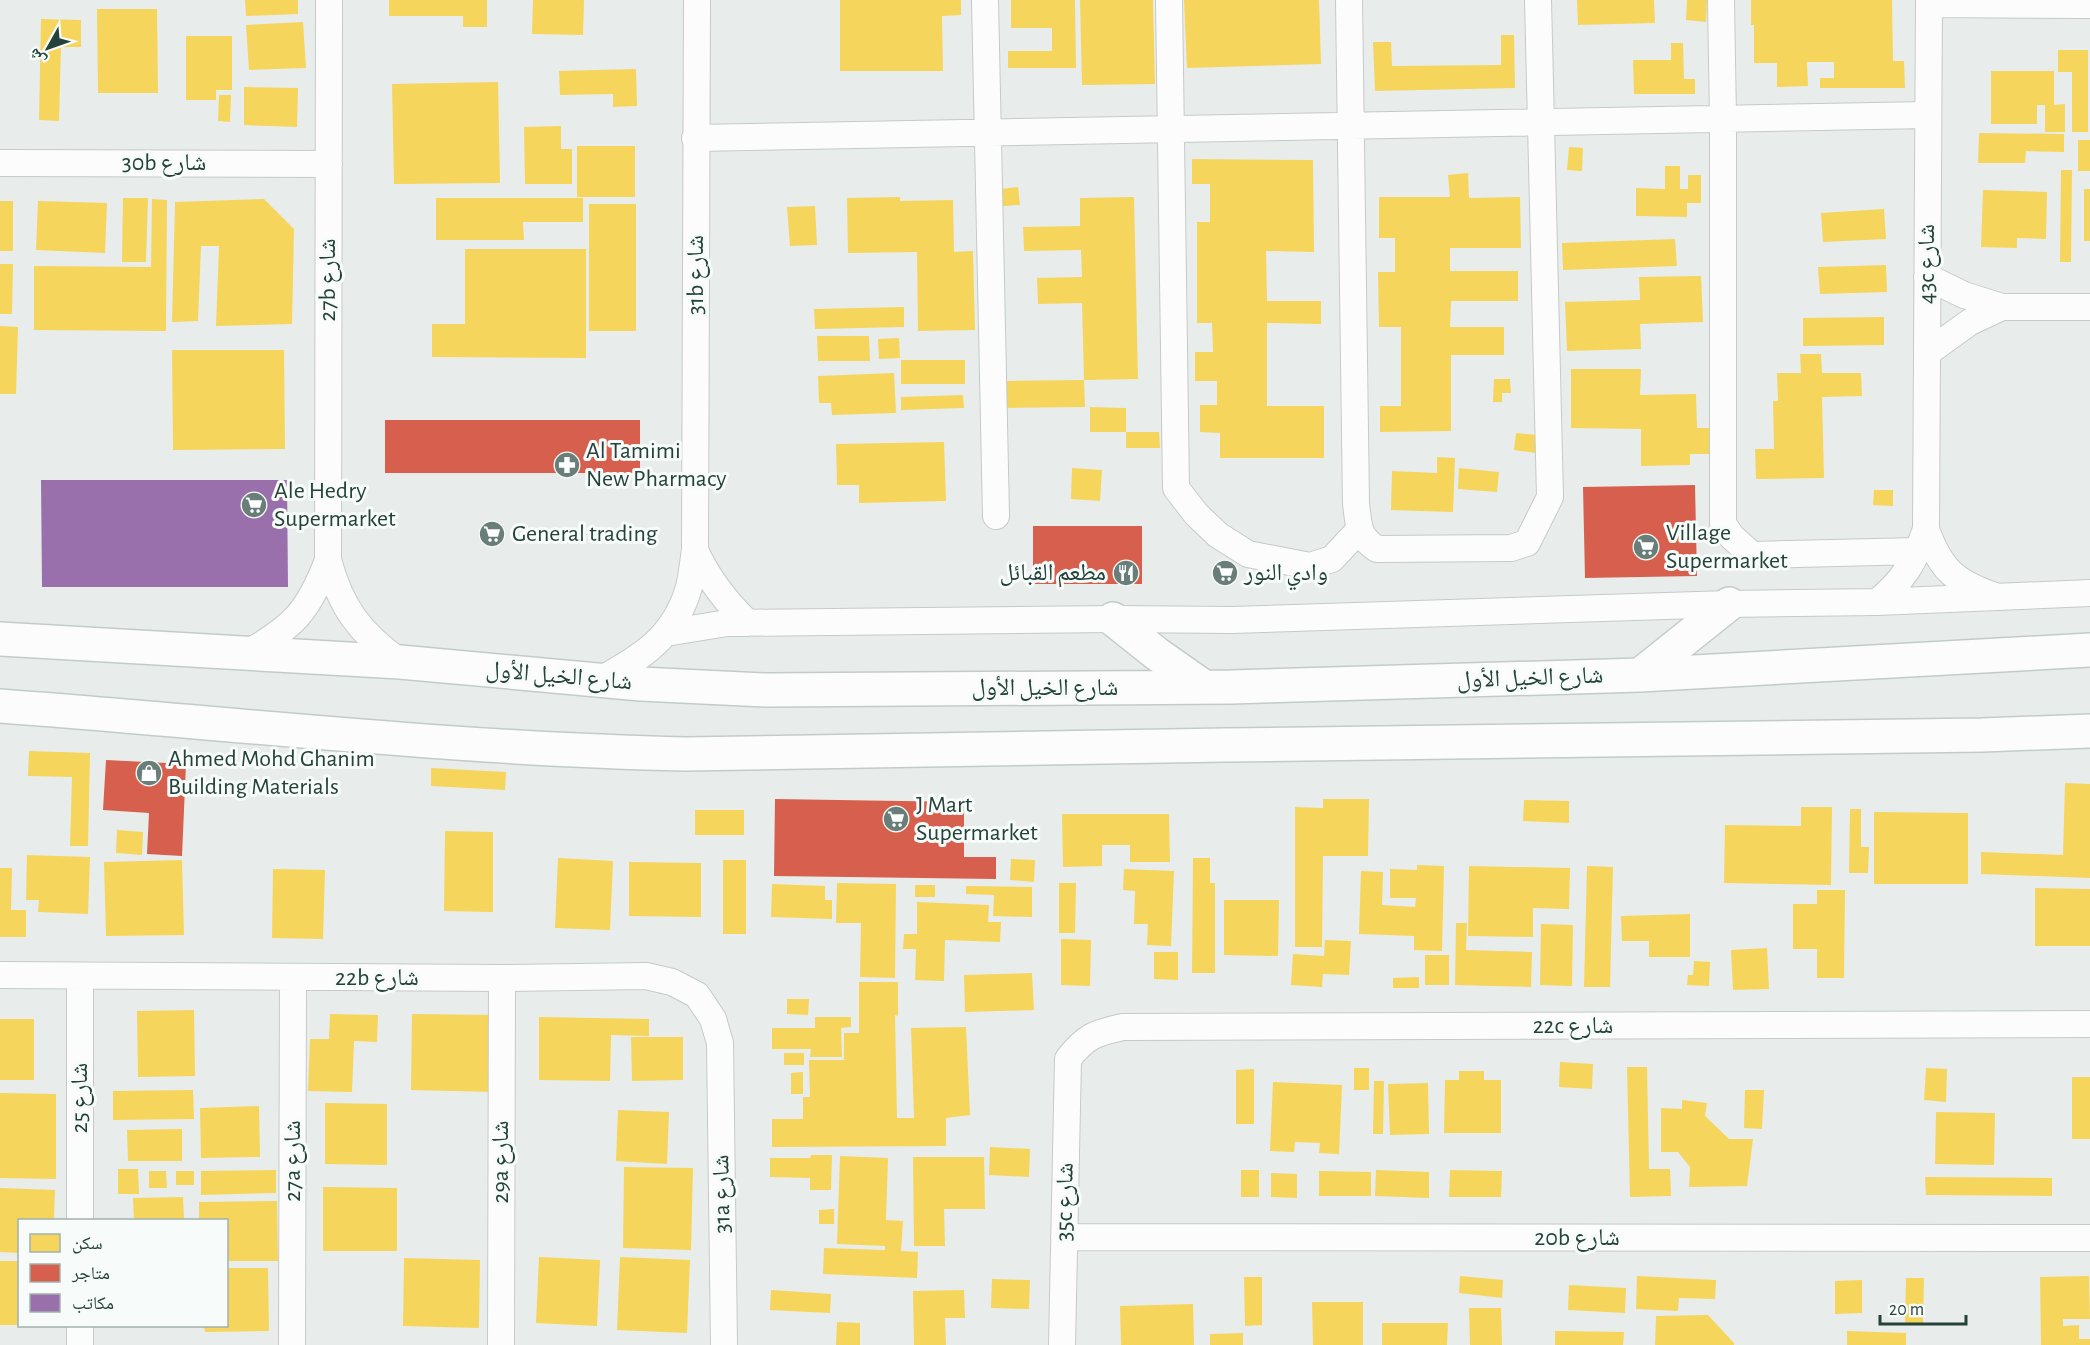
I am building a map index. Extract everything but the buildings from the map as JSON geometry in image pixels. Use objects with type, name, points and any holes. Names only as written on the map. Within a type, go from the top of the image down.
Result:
[{"type":"main road","points":[[1640,675],[1729,604]]},
{"type":"main road","points":[[1113,619],[1204,687]]},
{"type":"main road","name":"شارع الخيل الأول","points":[[0,639],[248,652],[672,686],[766,690],[1204,687],[1640,675],[2090,650]]},
{"type":"main road","points":[[0,706],[311,732],[615,752],[686,754],[1982,735],[2090,731]]},
{"type":"street","name":"27b شارع","points":[[329,0],[328,560],[335,585],[360,629],[400,663]]},
{"type":"street","name":"31b شارع","points":[[600,680],[650,650],[666,633],[680,611],[689,587],[695,550],[697,0]]},
{"type":"street","points":[[984,0],[996,516]]},
{"type":"street","points":[[1169,0],[1176,488],[1196,514],[1218,535],[1248,554],[1310,567],[1332,559],[1359,530]]},
{"type":"street","points":[[1349,0],[1356,504],[1359,530],[1367,542],[1377,549],[1511,548],[1527,543],[1550,497],[1538,0]]},
{"type":"street","points":[[1721,0],[1723,524],[1732,537],[1752,555],[1922,540]]},
{"type":"street","points":[[1929,2],[2090,4]]},
{"type":"street","name":"43c شارع","points":[[1877,602],[1895,587],[1908,570],[1922,540],[1927,353],[1929,2]]},
{"type":"street","points":[[695,138],[1928,115]]},
{"type":"street","name":"30b شارع","points":[[0,163],[329,164]]},
{"type":"street","points":[[1927,277],[1964,295],[2002,307],[2090,307]]},
{"type":"street","points":[[1927,353],[1970,322],[2002,307]]},
{"type":"street","name":"43c شارع","points":[[1922,540],[1950,573],[1971,587],[1995,596]]},
{"type":"street","name":"31b شارع","points":[[695,550],[703,567],[723,597],[748,623]]},
{"type":"street","name":"27b شارع","points":[[248,652],[275,638],[299,616],[317,590],[328,560]]},
{"type":"street","points":[[666,633],[707,626],[748,623],[1232,620],[1729,604],[1877,602],[2090,593]]},
{"type":"street","name":"22b شارع","points":[[0,975],[502,978],[646,975],[672,982],[697,994],[713,1019],[720,1043]]},
{"type":"street","name":"شارع 25","points":[[80,976],[80,1219]]},
{"type":"street","name":"27a شارع","points":[[292,1345],[293,977]]},
{"type":"street","name":"29a شارع","points":[[501,1345],[502,978]]},
{"type":"street","name":"22c شارع","points":[[1068,1059],[1081,1041],[1102,1031],[1123,1028],[2090,1024]]},
{"type":"street","name":"31a شارع","points":[[720,1043],[724,1345]]},
{"type":"street","name":"35c شارع","points":[[1062,1345],[1068,1059]]},
{"type":"street","name":"20b شارع","points":[[1064,1237],[2090,1238]]},
{"type":"street","points":[[80,1327],[80,1345]]},
{"type":"place","name":"Al Tamimi New Pharmacy","points":[[567,465]]},
{"type":"place","name":"Ale Hedry Supermarket","points":[[254,505]]},
{"type":"place","name":"General trading","points":[[492,534]]},
{"type":"place","name":"Village Supermarket","points":[[1646,547]]},
{"type":"place","name":"مطعم القبائل","points":[[1126,573]]},
{"type":"place","name":"وادي النور","points":[[1225,573]]},
{"type":"place","name":"Ahmed Mohd Ghanim Building Materials","points":[[149,773]]},
{"type":"place","name":"J Mart Supermarket","points":[[896,819]]}]
